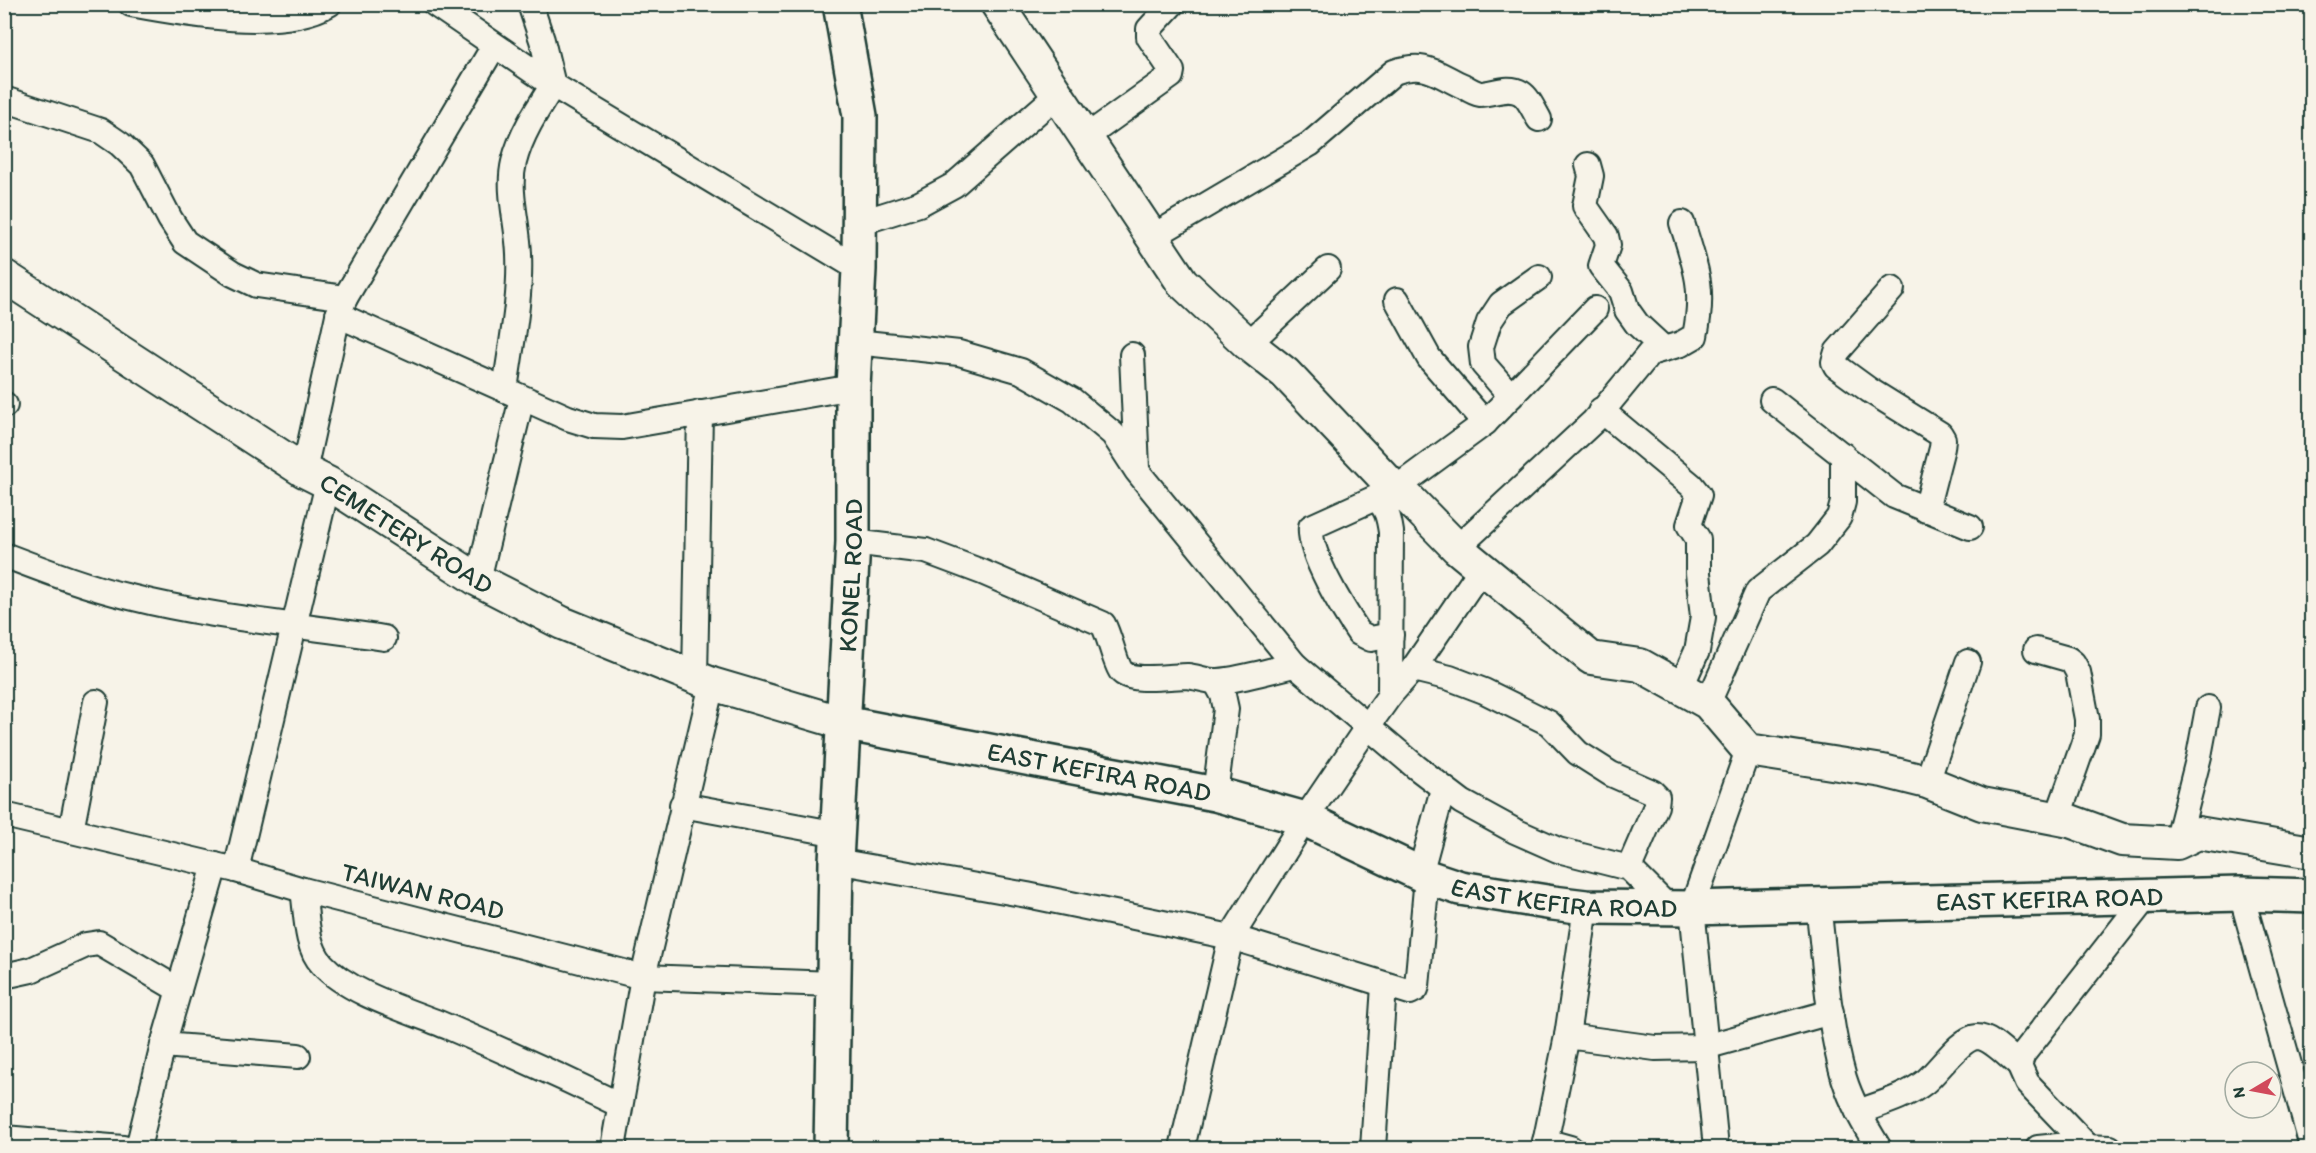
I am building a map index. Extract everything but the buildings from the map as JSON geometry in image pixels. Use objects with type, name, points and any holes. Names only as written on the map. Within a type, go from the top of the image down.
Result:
[{"type":"main road","name":"KONEL ROAD","points":[[831,1149],[837,847],[853,542],[853,387],[859,269],[860,116],[840,4]]},
{"type":"main road","name":"EAST KEFIRA ROAD","points":[[843,723],[1215,794],[1305,819],[1424,876],[1460,888],[1586,907],[1680,908],[2241,894],[2312,896]]},
{"type":"street","points":[[131,4],[182,14],[258,19],[317,12],[329,4]]},
{"type":"street","points":[[435,4],[553,85],[859,269]]},
{"type":"street","points":[[478,580],[513,394],[519,273],[513,164],[525,130],[553,85],[530,4]]},
{"type":"street","points":[[998,4],[1182,282],[1248,344],[1285,373],[1385,494],[1409,499],[1457,548],[1591,658],[1640,665],[1681,687],[1708,703],[1748,750],[1882,771],[1927,782],[1982,804],[2070,821],[2122,840],[2177,843],[2198,833],[2312,852]]},
{"type":"street","points":[[1086,137],[1171,76],[1172,71],[1149,38],[1149,29],[1172,4]]},
{"type":"street","points":[[138,1149],[162,1045],[179,990],[225,868],[295,624],[342,306],[494,46]]},
{"type":"street","points":[[1152,237],[1310,144],[1394,72],[1408,67],[1419,66],[1428,69],[1478,94],[1512,90],[1520,93],[1539,119]]},
{"type":"street","points":[[859,223],[919,204],[954,185],[1058,94]]},
{"type":"street","points":[[4,99],[101,131],[120,144],[142,165],[170,219],[185,242],[233,274],[256,285],[342,306],[513,394],[568,418],[594,426],[622,427],[853,387]]},
{"type":"street","points":[[1588,165],[1591,176],[1584,206],[1606,236],[1608,245],[1600,266],[1621,291],[1627,310],[1637,324],[1663,348]]},
{"type":"street","points":[[1457,548],[1594,421],[1650,353],[1689,341],[1695,336],[1701,290],[1682,223]]},
{"type":"street","points":[[1248,344],[1328,269]]},
{"type":"street","name":"CEMETERY ROAD","points":[[4,276],[478,580],[562,623],[703,681],[843,723]]},
{"type":"street","points":[[1511,396],[1483,364],[1481,347],[1489,322],[1501,304],[1539,276]]},
{"type":"street","points":[[1892,289],[1837,352],[1834,362],[1836,366],[1869,390],[1940,434],[1943,439],[1942,448],[1926,510]]},
{"type":"street","points":[[1397,300],[1429,358],[1485,423]]},
{"type":"street","points":[[1391,634],[1371,639],[1359,633],[1319,563],[1311,527],[1385,494],[1485,423],[1595,309]]},
{"type":"street","points":[[856,342],[959,353],[1021,371],[1072,400],[1113,434],[1137,471],[1295,665],[1443,789],[1515,831],[1558,850],[1629,868],[1680,908]]},
{"type":"street","points":[[1132,355],[1137,471]]},
{"type":"street","points":[[1772,400],[1894,496],[1970,527]]},
{"type":"street","points":[[1601,410],[1691,485],[1699,495],[1689,525],[1698,539],[1698,573],[1703,617],[1697,651],[1681,687]]},
{"type":"street","points":[[613,1149],[643,978],[682,805],[703,681],[700,413]]},
{"type":"street","points":[[1708,703],[1758,591],[1817,545],[1839,517],[1843,502],[1843,455]]},
{"type":"street","points":[[1385,494],[1382,504],[1389,517],[1391,532],[1389,550],[1390,695]]},
{"type":"street","points":[[853,542],[926,551],[982,572],[1103,624],[1120,670],[1128,677],[1144,679],[1161,676],[1192,676],[1216,682],[1295,665]]},
{"type":"street","points":[[4,555],[61,578],[132,598],[218,615],[384,638]]},
{"type":"street","points":[[1182,1149],[1231,937],[1305,819],[1368,726],[1390,695],[1413,669],[1482,568]]},
{"type":"street","points":[[2036,650],[2068,659],[2073,663],[2078,672],[2087,719],[2087,734],[2057,819]]},
{"type":"street","points":[[1927,782],[1968,662]]},
{"type":"street","points":[[1413,669],[1450,678],[1484,691],[1549,723],[1578,753],[1611,774],[1652,792],[1657,797],[1656,807],[1629,868]]},
{"type":"street","points":[[1215,794],[1226,709],[1223,695],[1216,682]]},
{"type":"street","points":[[70,831],[96,702]]},
{"type":"street","points":[[2177,843],[2199,756],[2208,708]]},
{"type":"street","points":[[1716,1149],[1706,1047],[1680,908],[1748,750]]},
{"type":"street","points":[[682,805],[1027,895],[1231,937],[1383,986],[1410,992],[1416,989],[1424,876],[1443,789]]},
{"type":"street","name":"TAIWAN ROAD","points":[[4,815],[225,868],[643,978],[833,984]]},
{"type":"street","points":[[303,890],[311,948],[321,963],[349,985],[374,998],[525,1059],[620,1105]]},
{"type":"street","points":[[2241,894],[2312,1146]]},
{"type":"street","points":[[2019,1065],[2023,1054],[2147,896]]},
{"type":"street","points":[[1818,904],[1831,1012],[1844,1078],[1858,1112],[1879,1149]]},
{"type":"street","points":[[1570,1149],[1545,1144],[1567,1036],[1586,907]]},
{"type":"street","points":[[4,976],[31,970],[86,945],[99,943],[179,990]]},
{"type":"street","points":[[1373,1149],[1383,986]]},
{"type":"street","points":[[1567,1036],[1655,1048],[1706,1047],[1831,1012]]},
{"type":"street","points":[[1858,1112],[1901,1096],[1925,1082],[1968,1039],[1979,1037],[1987,1040],[2019,1065],[2027,1083],[2100,1148]]},
{"type":"street","points":[[162,1045],[298,1056]]},
{"type":"street","points":[[4,1138],[123,1149]]},
{"type":"street","points":[[2038,1149],[2058,1146],[2100,1148]]}]
